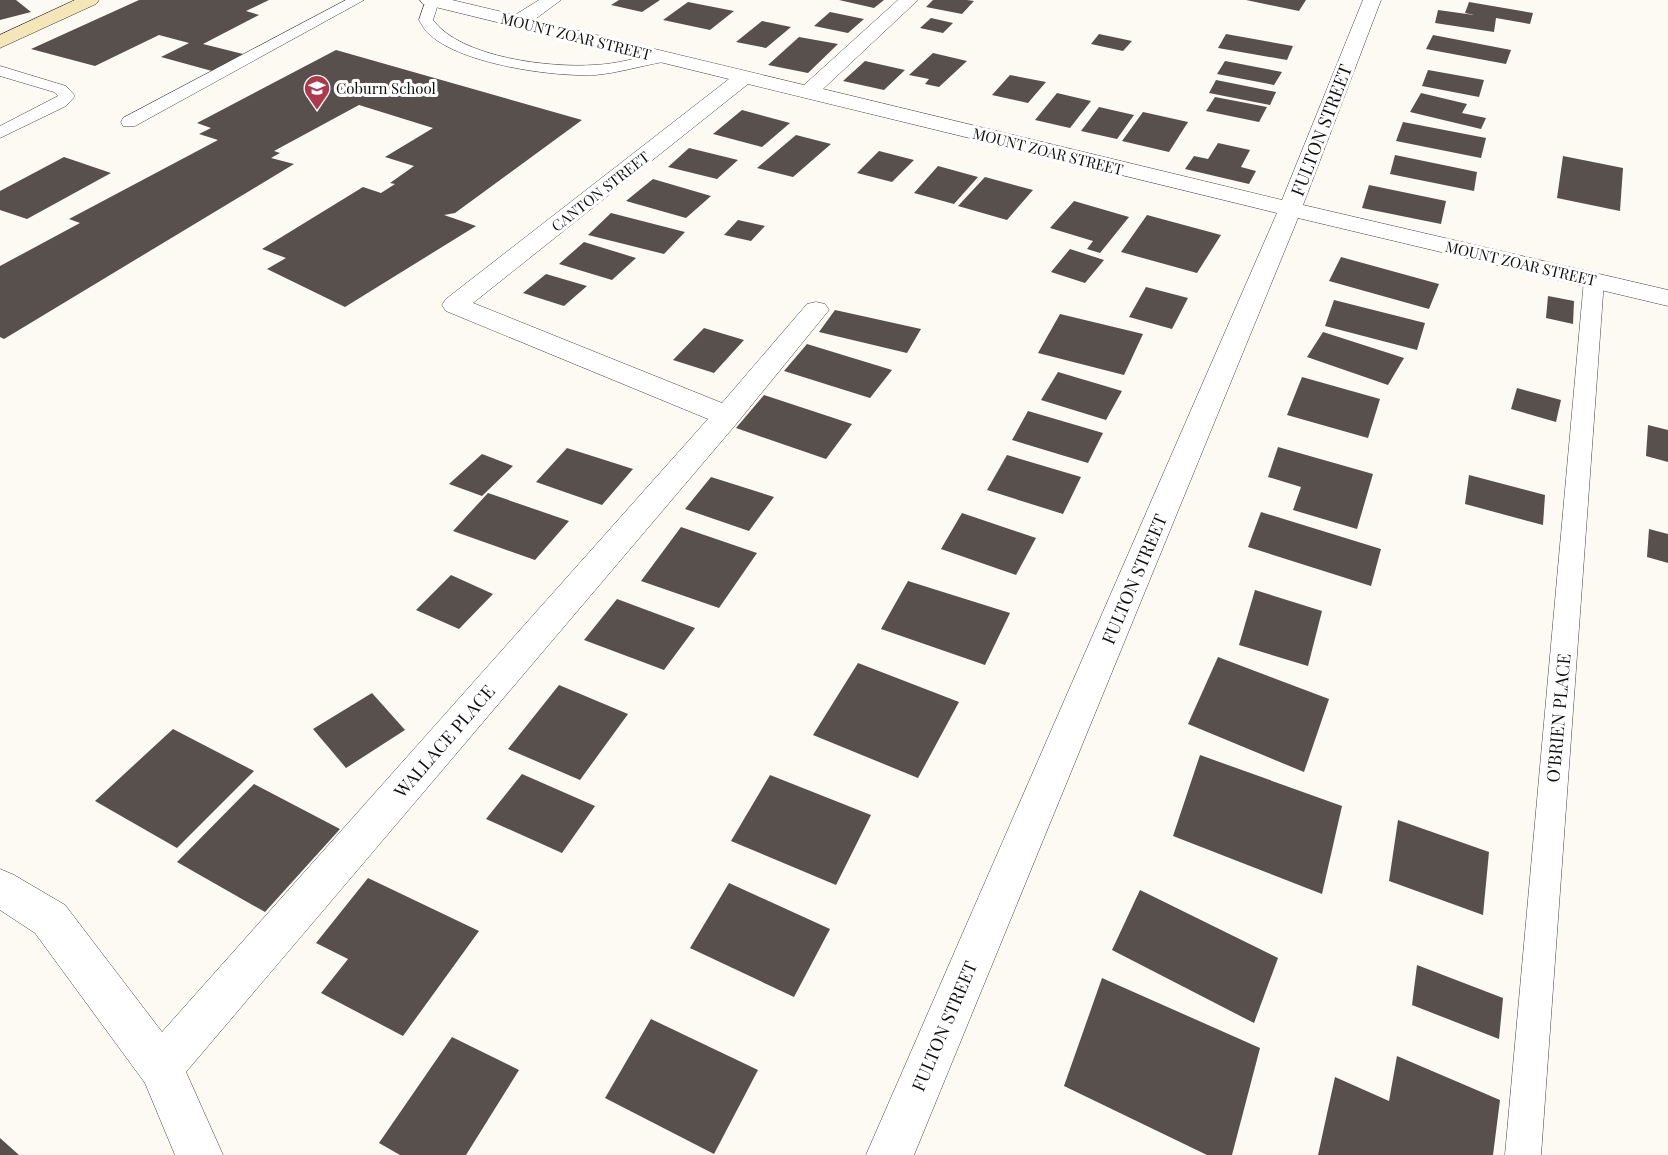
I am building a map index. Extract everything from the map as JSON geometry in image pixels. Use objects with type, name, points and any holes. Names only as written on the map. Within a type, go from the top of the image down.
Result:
[{"type":"main road","points":[[0,42],[90,0]]},
{"type":"street","name":"MOUNT ZOAR STREET","points":[[430,0],[1290,210],[1668,298]]},
{"type":"street","points":[[518,22],[552,0]]},
{"type":"street","points":[[807,93],[909,0]]},
{"type":"street","name":"FULTON STREET","points":[[890,1155],[1290,210],[1372,0]]},
{"type":"street","name":"CANTON STREET","points":[[727,416],[455,305],[745,76]]},
{"type":"street","name":"WALLACE PLACE","points":[[162,1067],[727,416],[816,310]]},
{"type":"street","points":[[0,888],[50,919],[162,1067],[199,1155]]},
{"type":"lane","points":[[129,122],[357,0]]},
{"type":"lane","points":[[430,0],[426,20],[436,34],[467,50],[508,62],[564,69],[611,69],[663,57]]},
{"type":"lane","points":[[0,71],[60,89],[67,96],[60,104],[0,133]]},
{"type":"lane","name":"O'BRIEN PLACE","points":[[1523,1155],[1594,280]]},
{"type":"building","points":[[0,0],[16,0],[31,12],[0,20]]},
{"type":"building","points":[[139,0],[269,0],[246,11],[259,15],[203,44],[243,54],[212,71],[161,57],[189,43],[159,35],[95,66],[31,49]]},
{"type":"building","points":[[619,0],[660,0],[642,12],[611,5]]},
{"type":"building","points":[[839,0],[884,0],[874,8]]},
{"type":"building","points":[[933,0],[974,1],[962,14],[926,7]]},
{"type":"building","points":[[1246,0],[1306,0],[1299,11]]},
{"type":"building","points":[[688,2],[734,11],[710,30],[663,20]]},
{"type":"building","points":[[1469,2],[1533,13],[1530,24],[1496,18],[1494,32],[1435,23],[1438,10],[1474,15],[1465,13]]},
{"type":"building","points":[[830,12],[864,19],[848,33],[814,26]]},
{"type":"building","points":[[931,18],[953,23],[943,33],[920,28]]},
{"type":"building","points":[[762,21],[791,27],[766,48],[736,42]]},
{"type":"building","points":[[1099,34],[1132,41],[1123,51],[1091,44]]},
{"type":"building","points":[[1226,34],[1293,46],[1287,60],[1218,48]]},
{"type":"building","points":[[1433,35],[1511,50],[1506,64],[1426,49]]},
{"type":"building","points":[[799,37],[838,44],[808,73],[768,65]]},
{"type":"building","points":[[336,50],[582,120],[455,213],[444,215],[476,226],[345,307],[267,269],[286,258],[262,249],[363,187],[381,193],[395,184],[390,183],[414,166],[385,157],[433,128],[359,105],[274,151],[280,153],[271,158],[294,164],[4,339],[0,337],[0,266],[80,223],[69,219],[218,140],[199,134],[211,128],[197,123]]},
{"type":"building","points":[[933,53],[967,61],[939,87],[925,84],[929,79],[909,75]]},
{"type":"building","points":[[865,61],[905,70],[884,90],[843,81]]},
{"type":"building","points":[[1225,61],[1282,72],[1274,85],[1217,74]]},
{"type":"building","points":[[1428,70],[1484,80],[1479,97],[1422,86]]},
{"type":"building","points":[[1010,75],[1046,82],[1028,103],[992,95]]},
{"type":"building","points":[[1216,80],[1276,92],[1270,105],[1209,93]]},
{"type":"building","points":[[1057,93],[1091,101],[1070,128],[1035,120]]},
{"type":"building","points":[[1421,93],[1467,104],[1462,113],[1486,118],[1481,129],[1410,112]]},
{"type":"building","points":[[1215,97],[1267,107],[1259,122],[1206,111]]},
{"type":"building","points":[[1099,107],[1134,115],[1117,139],[1081,131]]},
{"type":"building","points":[[742,110],[790,123],[762,147],[713,134]]},
{"type":"building","points":[[1143,112],[1188,122],[1169,152],[1122,141]]},
{"type":"building","points":[[1403,122],[1486,138],[1481,158],[1396,141]]},
{"type":"building","points":[[796,135],[831,144],[793,177],[757,168]]},
{"type":"building","points":[[1218,143],[1250,150],[1241,167],[1256,171],[1249,184],[1185,169],[1194,156],[1208,159]]},
{"type":"building","points":[[689,148],[738,160],[717,179],[668,167]]},
{"type":"building","points":[[879,151],[914,160],[892,182],[857,173]]},
{"type":"building","points":[[1395,155],[1477,172],[1474,191],[1390,174]]},
{"type":"building","points":[[1563,156],[1623,168],[1620,211],[1557,198]]},
{"type":"building","points":[[64,157],[111,173],[27,219],[0,210],[0,191]]},
{"type":"building","points":[[938,166],[978,177],[954,204],[914,193]]},
{"type":"building","points":[[985,177],[1033,190],[1007,220],[958,206]]},
{"type":"building","points":[[653,179],[711,196],[686,218],[626,201]]},
{"type":"building","points":[[1369,185],[1446,201],[1441,224],[1362,208]]},
{"type":"building","points":[[1074,201],[1129,217],[1100,253],[1087,249],[1093,241],[1050,228]]},
{"type":"building","points":[[611,213],[685,232],[664,254],[588,235]]},
{"type":"building","points":[[1147,215],[1221,235],[1197,273],[1121,252]]},
{"type":"building","points":[[738,220],[765,226],[751,241],[724,235]]},
{"type":"building","points":[[584,242],[636,258],[612,280],[559,264]]},
{"type":"building","points":[[1070,249],[1104,260],[1085,283],[1051,272]]},
{"type":"building","points":[[1341,257],[1439,284],[1429,309],[1329,281]]},
{"type":"building","points":[[546,274],[587,286],[564,306],[523,293]]},
{"type":"building","points":[[1146,287],[1188,298],[1172,329],[1129,317]]},
{"type":"building","points":[[1548,296],[1574,301],[1573,324],[1546,318]]},
{"type":"building","points":[[1334,300],[1425,323],[1417,350],[1325,326]]},
{"type":"building","points":[[835,310],[921,329],[907,353],[819,332]]},
{"type":"building","points":[[1060,314],[1143,334],[1124,375],[1038,353]]},
{"type":"building","points":[[704,328],[744,340],[714,373],[673,360]]},
{"type":"building","points":[[1323,332],[1404,358],[1388,385],[1307,357]]},
{"type":"building","points":[[807,344],[892,370],[870,398],[784,371]]},
{"type":"building","points":[[1058,372],[1122,391],[1106,420],[1041,400]]},
{"type":"building","points":[[1302,377],[1380,399],[1368,438],[1287,415]]},
{"type":"building","points":[[1517,388],[1561,400],[1556,422],[1511,409]]},
{"type":"building","points":[[764,395],[852,424],[826,459],[736,428]]},
{"type":"building","points":[[1028,411],[1103,433],[1088,463],[1012,440]]},
{"type":"building","points":[[1648,425],[1668,430],[1668,462],[1646,456]]},
{"type":"building","points":[[1278,447],[1373,474],[1357,529],[1293,510],[1301,487],[1268,477]]},
{"type":"building","points":[[567,448],[633,469],[602,505],[536,482]]},
{"type":"building","points":[[482,454],[513,466],[482,496],[449,484]]},
{"type":"building","points":[[1007,455],[1081,477],[1063,514],[987,490]]},
{"type":"building","points":[[1469,475],[1545,495],[1543,525],[1465,504]]},
{"type":"building","points":[[711,477],[774,497],[749,531],[685,509]]},
{"type":"building","points":[[488,493],[569,521],[535,560],[453,531]]},
{"type":"building","points":[[1261,512],[1381,549],[1371,586],[1248,547]]},
{"type":"building","points":[[962,513],[1036,538],[1016,575],[941,549]]},
{"type":"building","points":[[681,527],[757,553],[719,608],[641,581]]},
{"type":"building","points":[[1649,529],[1668,534],[1668,563],[1647,557]]},
{"type":"building","points":[[451,575],[493,594],[459,629],[416,610]]},
{"type":"building","points":[[908,581],[1010,613],[985,665],[881,629]]},
{"type":"building","points":[[1255,590],[1322,611],[1308,666],[1239,645]]},
{"type":"building","points":[[617,599],[695,628],[664,670],[584,640]]},
{"type":"building","points":[[1218,657],[1329,699],[1304,772],[1188,724]]},
{"type":"building","points":[[858,663],[959,702],[918,778],[813,735]]},
{"type":"building","points":[[559,685],[628,714],[580,780],[508,749]]},
{"type":"building","points":[[372,693],[405,730],[346,768],[313,729]]},
{"type":"building","points":[[173,729],[254,771],[177,848],[95,801]]},
{"type":"building","points":[[1200,755],[1342,806],[1322,894],[1173,836]]},
{"type":"building","points":[[522,774],[595,806],[562,853],[486,819]]},
{"type":"building","points":[[770,775],[871,815],[836,885],[731,841]]},
{"type":"building","points":[[254,784],[340,829],[265,912],[177,862]]},
{"type":"building","points":[[1398,820],[1489,852],[1483,915],[1389,881]]},
{"type":"building","points":[[368,878],[479,931],[403,1036],[321,993],[348,959],[316,943]]},
{"type":"building","points":[[729,883],[830,929],[794,997],[690,948]]},
{"type":"building","points":[[1140,890],[1278,958],[1254,1023],[1112,950]]},
{"type":"building","points":[[1417,965],[1503,998],[1499,1039],[1412,1005]]},
{"type":"building","points":[[1102,978],[1260,1048],[1232,1155],[1207,1155],[1064,1086]]},
{"type":"building","points":[[651,1019],[758,1070],[714,1154],[605,1098]]},
{"type":"building","points":[[452,1037],[519,1070],[466,1155],[400,1155],[379,1143]]},
{"type":"building","points":[[1397,1056],[1500,1100],[1493,1155],[1318,1155],[1335,1077],[1389,1101]]},
{"type":"building","points":[[0,1138],[19,1155],[0,1155]]},
{"type":"place","name":"Coburn School","points":[[317,111]]}]
